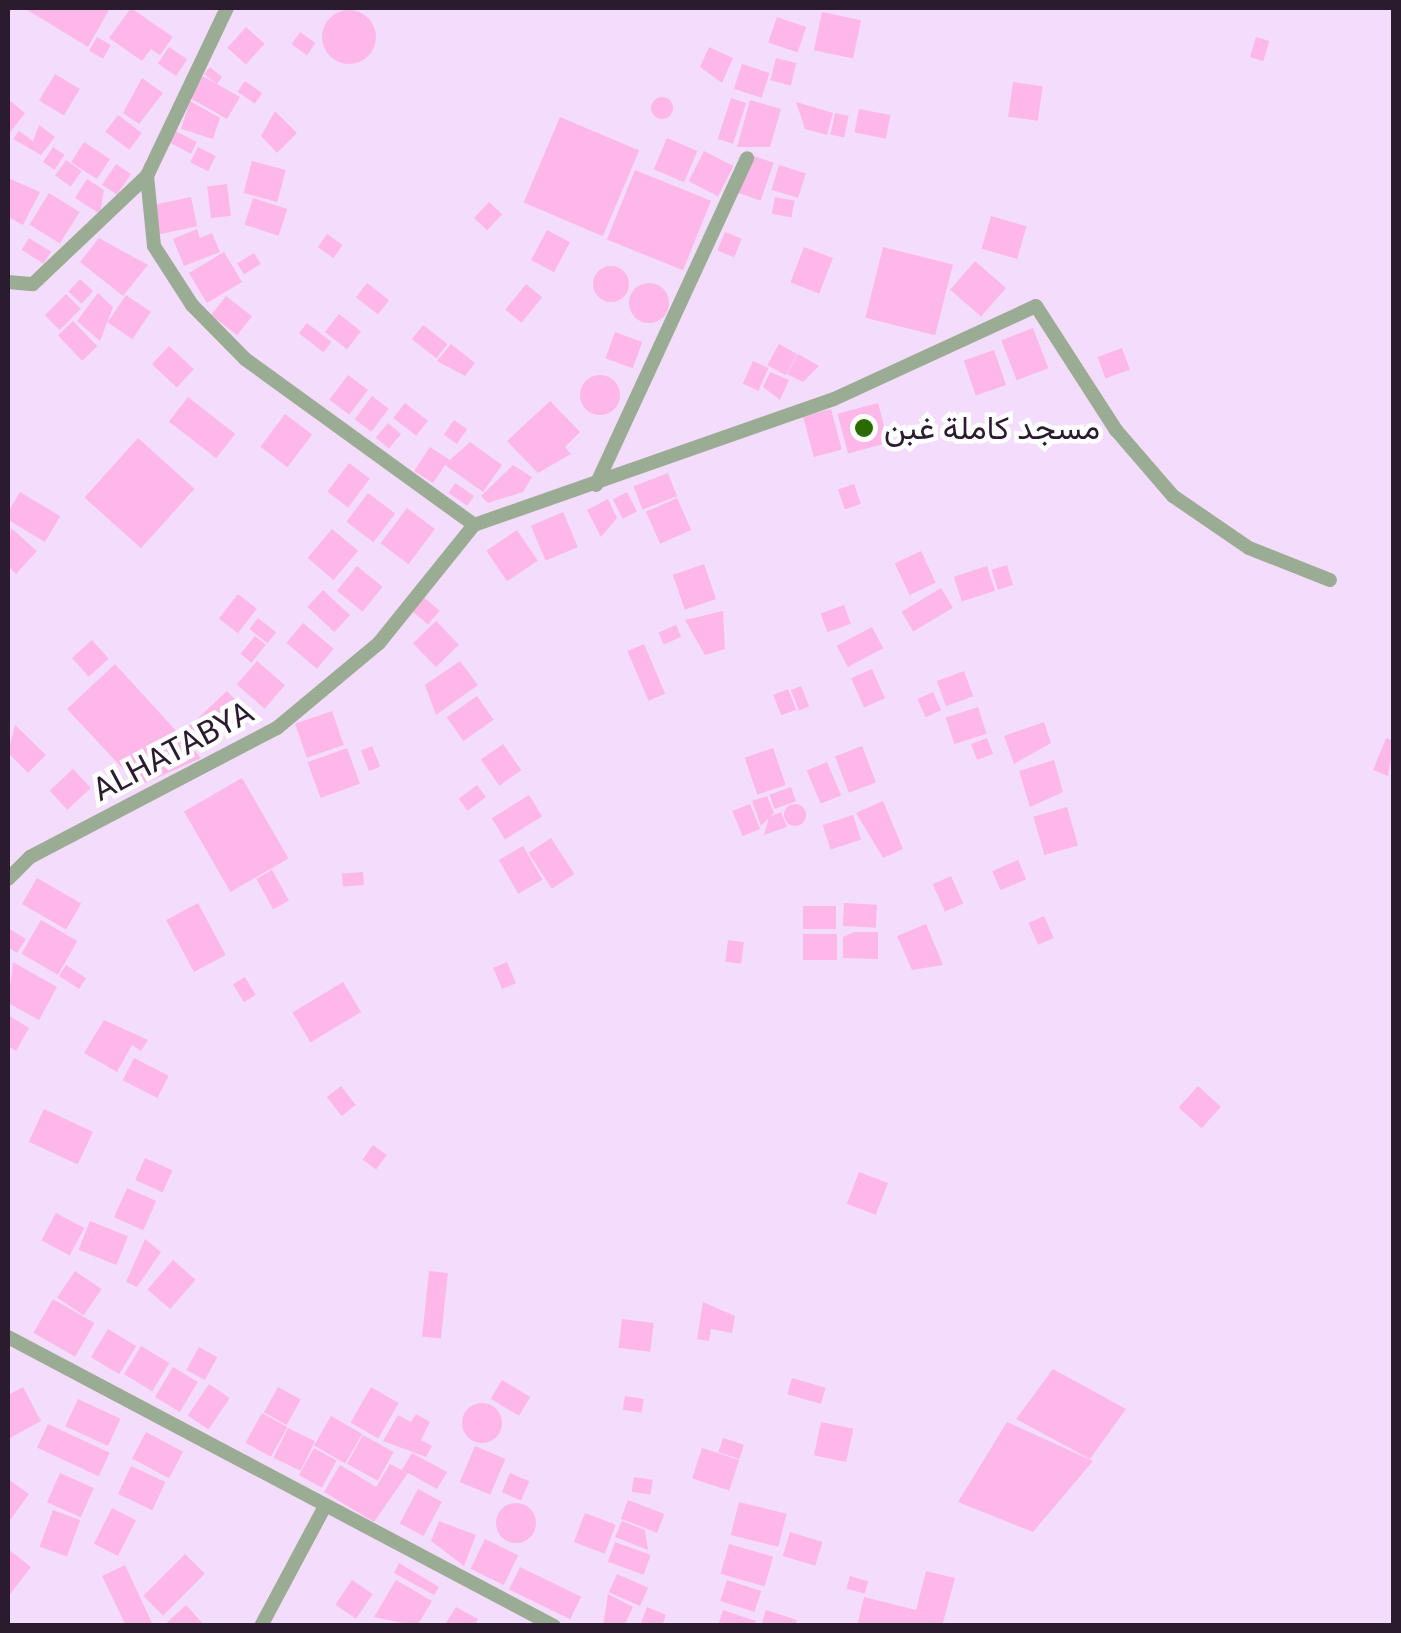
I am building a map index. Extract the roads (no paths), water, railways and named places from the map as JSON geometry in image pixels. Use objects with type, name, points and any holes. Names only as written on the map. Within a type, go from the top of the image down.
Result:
[{"type":"street","points":[[8,282],[33,284],[146,176],[227,8]]},
{"type":"street","points":[[596,485],[747,158]]},
{"type":"street","points":[[146,176],[154,246],[192,305],[245,359],[474,524],[596,485],[834,399],[1036,306],[1116,430],[1173,496],[1249,548],[1330,580]]},
{"type":"street","name":"ALHATABYA","points":[[8,879],[30,857],[277,728],[378,643],[474,524]]},
{"type":"street","points":[[8,1337],[554,1626]]},
{"type":"street","points":[[261,1626],[324,1506]]},
{"type":"place","name":"مسجد كاملة غبن","points":[[864,428]]}]
